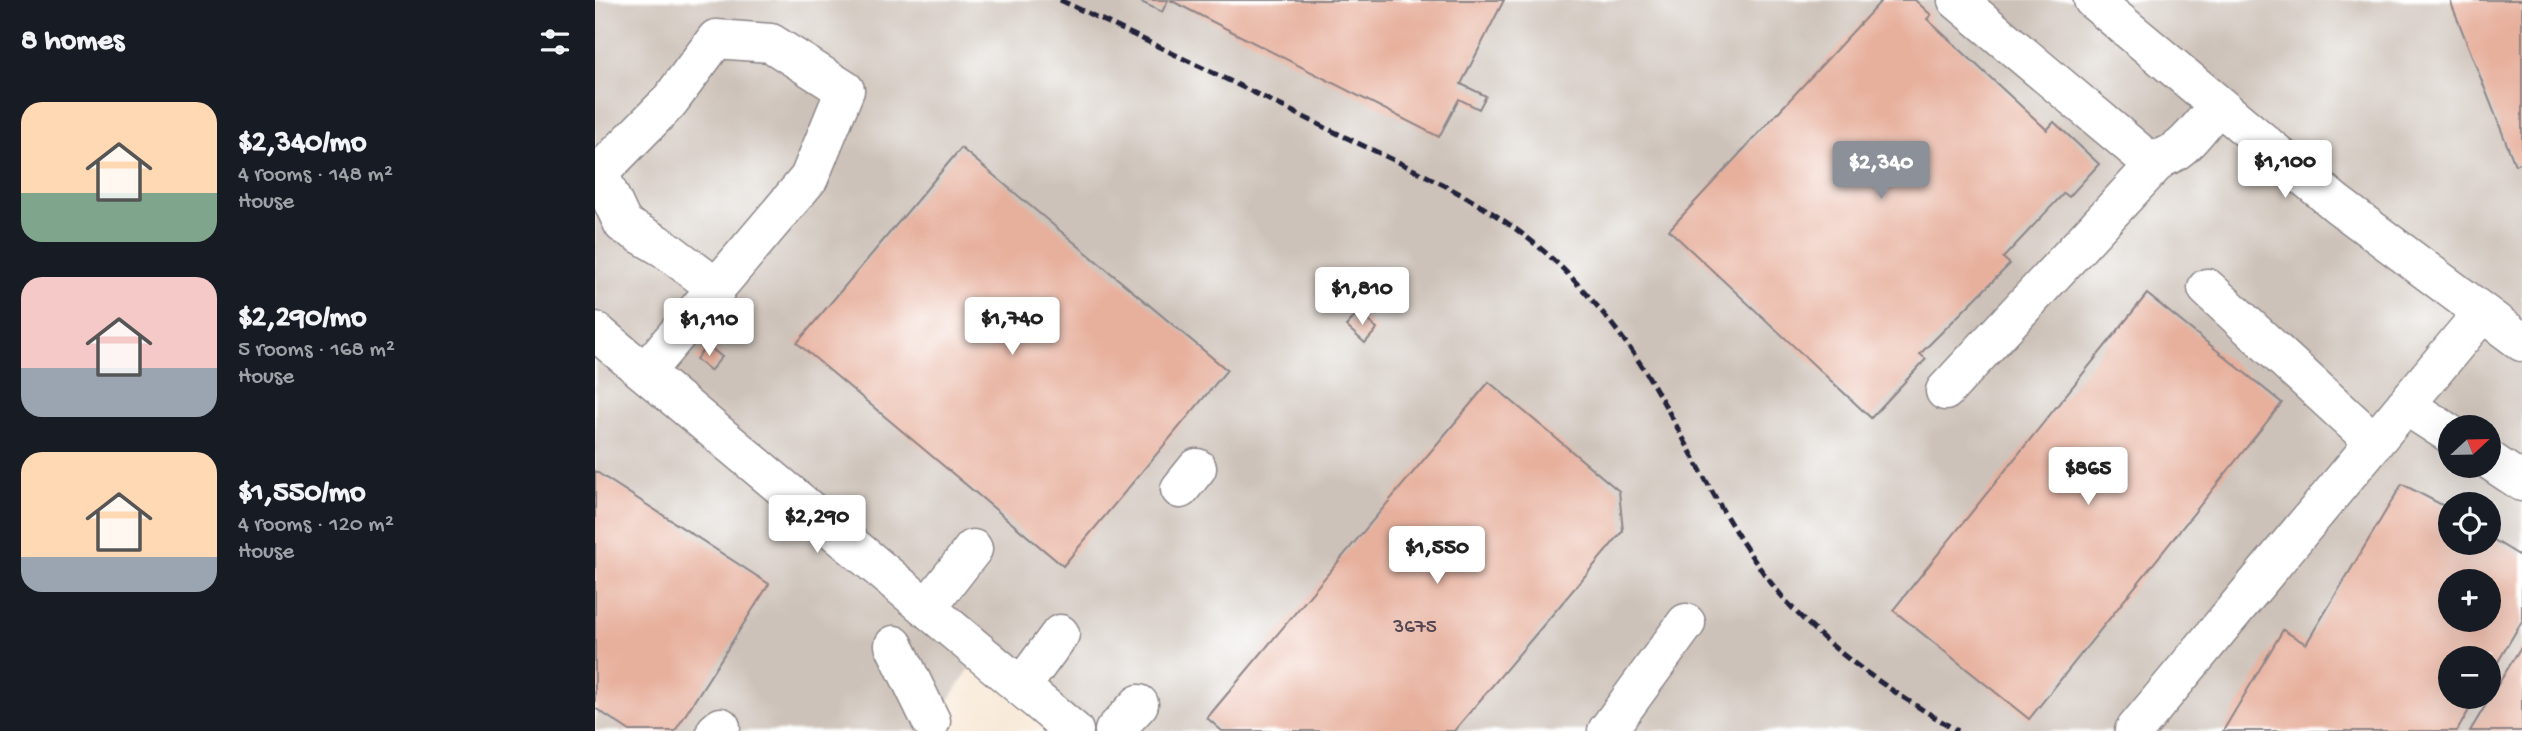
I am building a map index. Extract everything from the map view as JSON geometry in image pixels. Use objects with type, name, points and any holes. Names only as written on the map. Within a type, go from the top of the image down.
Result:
[{"type":"street","points":[[1957,0],[2148,160],[2159,160]]},
{"type":"street","points":[[2094,0],[2337,204],[2522,342]]},
{"type":"street","points":[[645,372],[717,288],[809,178],[845,90],[771,43],[716,39],[669,102],[599,173],[624,224],[664,248],[717,288]]},
{"type":"street","points":[[1945,391],[2159,160],[2178,151],[2217,106]]},
{"type":"street","points":[[2207,288],[2374,442]]},
{"type":"street","points":[[2134,731],[2482,313]]},
{"type":"street","points":[[595,331],[1074,731]]},
{"type":"street","points":[[2405,405],[2438,426]]},
{"type":"street","points":[[2501,468],[2522,482]]},
{"type":"street","points":[[927,608],[973,549]]},
{"type":"street","points":[[1607,731],[1686,622]]},
{"type":"street","points":[[1021,687],[1060,634]]},
{"type":"street","points":[[894,645],[931,721]]},
{"type":"shaded area","points":[[595,0],[2522,0],[2522,731],[1085,731],[981,651],[929,731],[595,731]]},
{"type":"building","points":[[1137,0],[1168,0],[1162,12]]},
{"type":"building","points":[[1170,0],[1504,0],[1461,84],[1486,96],[1479,109],[1459,99],[1439,137]]},
{"type":"building","points":[[1882,0],[1915,0],[1931,15],[1927,19],[2047,130],[2054,122],[2099,164],[2069,197],[2064,193],[2003,258],[2010,264],[1920,354],[1926,359],[1871,418],[1669,230]]},
{"type":"building","points":[[2450,0],[2522,0],[2522,162],[2515,165]]},
{"type":"building","points":[[961,148],[1227,370],[1063,566],[797,343]]},
{"type":"building","points":[[2147,294],[2282,403],[2029,719],[1893,610]]},
{"type":"building","points":[[1359,312],[1377,329],[1365,343],[1346,326]]},
{"type":"building","points":[[707,345],[722,357],[710,371],[696,359]]},
{"type":"building","points":[[1489,382],[1619,491],[1623,531],[1454,731],[1222,731],[1207,718]]},
{"type":"building","points":[[595,471],[769,584],[675,731],[630,731],[595,708]]},
{"type":"building","points":[[2402,484],[2438,503],[2438,555],[2501,555],[2501,544],[2522,557],[2522,621],[2501,657],[2501,646],[2438,646],[2438,709],[2470,709],[2457,731],[2223,731],[2283,630],[2306,644]]},
{"type":"building","points":[[2522,645],[2522,731],[2470,731],[2483,709],[2501,709],[2501,680]]},
{"type":"railway","points":[[1060,0],[1453,190],[1513,227],[1542,249],[1606,316],[1628,346],[1649,377],[1733,528],[1787,602],[1846,657],[1889,688],[1958,731]]}]
